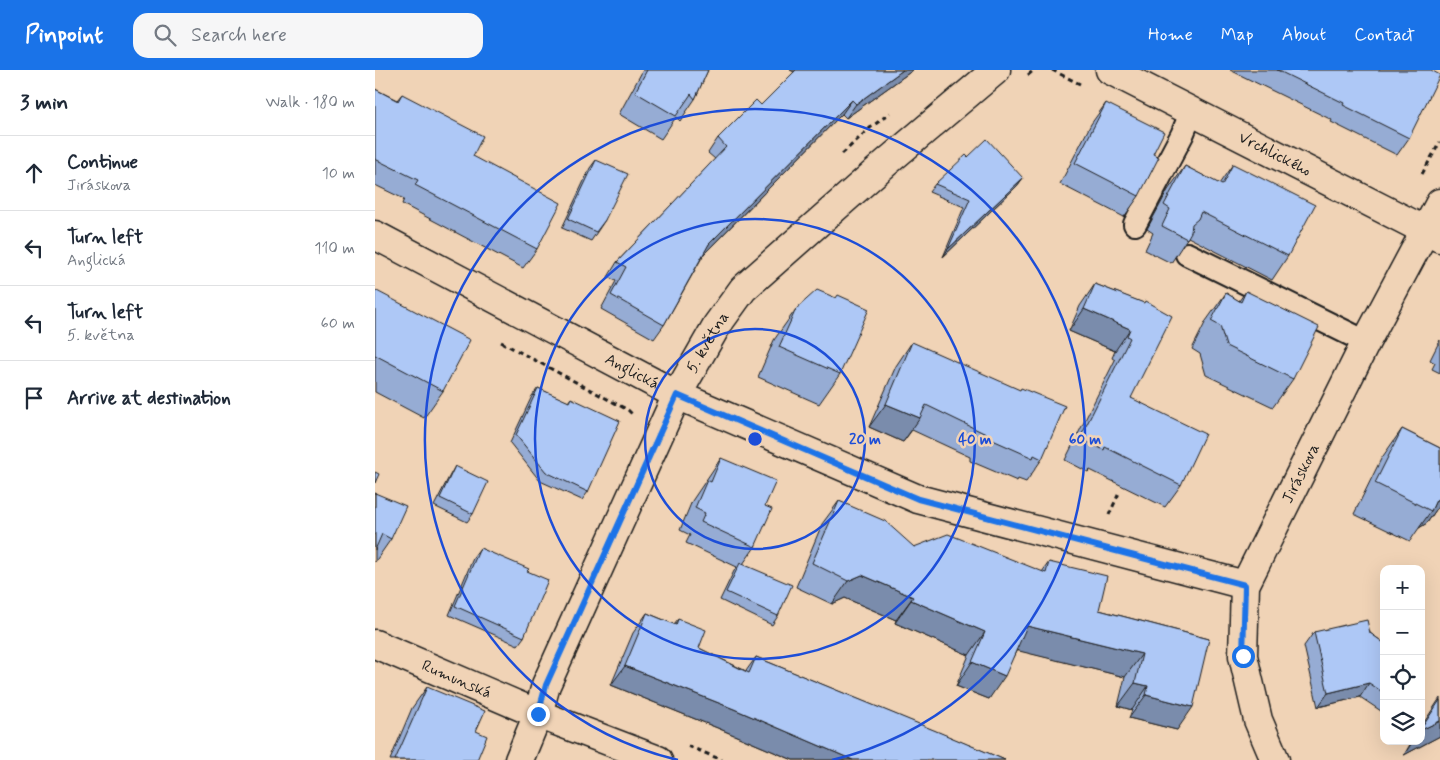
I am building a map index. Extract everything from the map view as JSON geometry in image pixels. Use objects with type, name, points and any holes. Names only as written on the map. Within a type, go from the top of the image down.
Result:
[{"type":"street","name":"5. května","points":[[519,760],[538,714],[546,685],[677,395],[717,324],[743,289],[996,70]]},
{"type":"street","name":"Vrchlického","points":[[1110,70],[1433,234]]},
{"type":"street","name":"Jiráskova","points":[[1275,760],[1258,720],[1243,656],[1245,585],[1366,342],[1433,234],[1440,203]]},
{"type":"street","name":"Anglická","points":[[375,235],[677,395],[918,499],[1245,585]]},
{"type":"street","name":"Rumunská","points":[[375,644],[538,714],[658,760]]},
{"type":"lane","points":[[1135,224],[1182,135],[1191,111]]},
{"type":"lane","points":[[1187,254],[1366,342]]},
{"type":"path","points":[[1027,76],[1034,70]]},
{"type":"path","points":[[497,340],[628,410],[633,416]]},
{"type":"path","points":[[1109,517],[1119,493]]},
{"type":"path","points":[[686,745],[722,760]]},
{"type":"building","points":[[647,70],[708,70],[695,99],[691,94],[676,116],[635,92]]},
{"type":"building","points":[[796,70],[903,70],[856,104],[852,100],[709,244],[664,325],[611,295],[626,267],[617,262],[726,147],[718,138],[756,100],[761,105]]},
{"type":"building","points":[[1277,70],[1431,70],[1440,75],[1409,138]]},
{"type":"building","points":[[375,89],[398,101],[402,94],[483,136],[473,156],[561,203],[537,249],[415,185],[418,180],[375,159]]},
{"type":"building","points":[[1106,103],[1164,132],[1153,154],[1159,157],[1139,196],[1075,163]]},
{"type":"building","points":[[987,139],[1023,178],[948,249],[970,199],[935,184],[966,155],[968,157]]},
{"type":"building","points":[[596,160],[628,174],[605,220],[596,232],[568,219]]},
{"type":"building","points":[[1233,164],[1315,205],[1288,256],[1201,212],[1198,219],[1192,224],[1191,232],[1187,239],[1162,226],[1170,209],[1164,205],[1185,166],[1222,185]]},
{"type":"building","points":[[1095,284],[1144,303],[1145,301],[1172,316],[1131,398],[1205,434],[1181,485],[1105,447],[1104,450],[1080,438],[1130,338],[1127,336],[1130,329],[1084,309]]},
{"type":"building","points":[[375,290],[470,340],[443,391],[375,355]]},
{"type":"building","points":[[817,290],[836,298],[838,295],[869,309],[840,374],[779,347],[796,309]]},
{"type":"building","points":[[1246,291],[1319,327],[1293,379],[1226,346],[1220,326],[1211,321],[1226,293],[1241,302]]},
{"type":"building","points":[[912,342],[1020,390],[1021,388],[1065,406],[1042,459],[1034,455],[1033,458],[986,437],[986,434],[926,405],[920,418],[886,404]]},
{"type":"building","points":[[538,388],[569,402],[571,398],[620,421],[588,492],[546,472],[516,435]]},
{"type":"building","points":[[1402,429],[1440,448],[1440,498],[1436,500],[1431,511],[1375,483]]},
{"type":"building","points":[[721,458],[776,481],[765,506],[772,509],[755,547],[701,522],[705,513],[695,508],[707,480],[711,482]]},
{"type":"building","points":[[455,466],[488,482],[473,514],[440,498]]},
{"type":"building","points":[[375,472],[379,474],[375,483]]},
{"type":"building","points":[[375,493],[406,506],[391,539],[382,534],[375,550]]},
{"type":"building","points":[[839,501],[885,521],[914,547],[948,534],[1046,573],[1049,562],[1107,576],[1099,610],[1209,639],[1193,707],[1146,695],[1148,686],[1135,683],[1142,654],[1027,626],[1005,676],[972,662],[985,632],[911,600],[913,597],[862,575],[848,581],[812,563]]},
{"type":"building","points":[[480,548],[529,569],[527,571],[548,580],[524,637],[455,606]]},
{"type":"building","points":[[740,563],[792,585],[778,616],[726,592]]},
{"type":"building","points":[[647,613],[676,625],[678,619],[706,630],[699,648],[749,673],[756,657],[1005,760],[853,760],[734,709],[625,666]]},
{"type":"building","points":[[1367,620],[1370,633],[1380,640],[1380,690],[1369,683],[1328,693],[1314,632]]},
{"type":"building","points":[[427,687],[485,711],[476,731],[487,736],[477,760],[395,760]]},
{"type":"building","points":[[1440,700],[1440,721],[1425,728],[1425,723]]},
{"type":"route","points":[[538,714],[546,685],[677,395],[918,499],[1245,585],[1243,656]]}]
